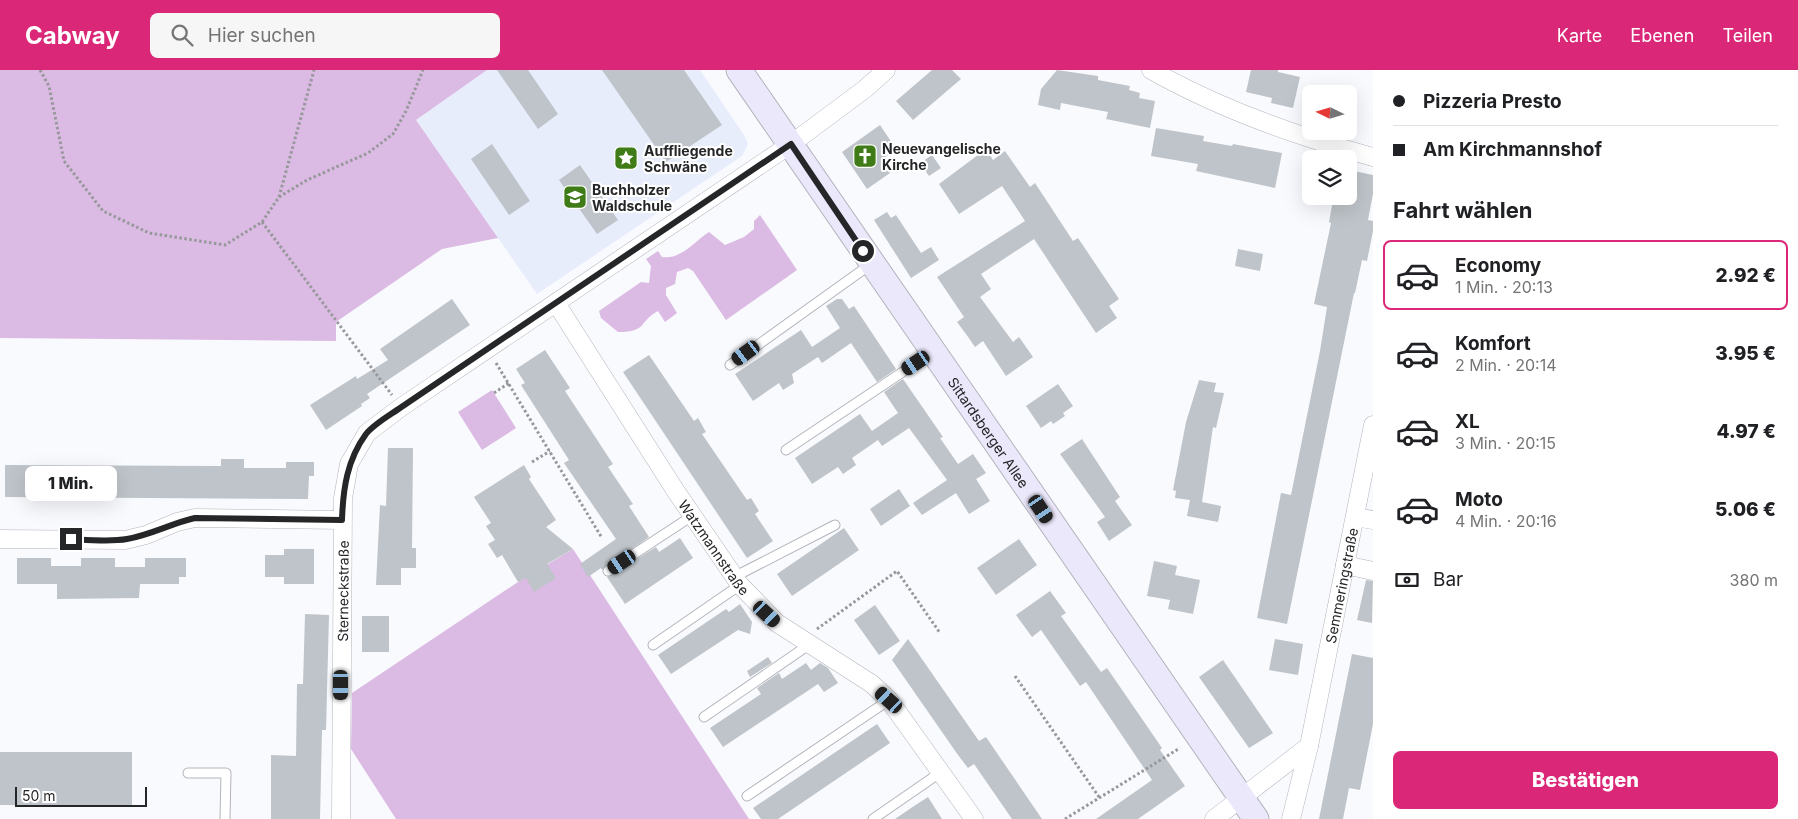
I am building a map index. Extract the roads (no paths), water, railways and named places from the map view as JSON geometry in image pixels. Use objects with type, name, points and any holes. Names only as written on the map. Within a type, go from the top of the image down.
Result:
[{"type":"main road","name":"Sittardsberger Allee","points":[[739,70],[871,264],[1249,809]]},
{"type":"street","name":"Sterneckstraße","points":[[341,819],[343,498],[348,464],[367,433],[400,408],[791,144],[865,89],[886,70]]},
{"type":"street","points":[[1151,70],[1227,106],[1347,150],[1373,156]]},
{"type":"street","name":"Watzmannstraße","points":[[556,303],[692,516],[737,581],[777,623],[872,684],[889,700],[974,819]]},
{"type":"street","name":"Semmeringstraße","points":[[1291,819],[1309,746],[1373,425]]},
{"type":"street","points":[[1356,517],[1373,520]]},
{"type":"street","points":[[0,538],[125,540],[146,535],[177,522],[195,518],[342,520]]},
{"type":"street","points":[[1345,565],[1373,571]]},
{"type":"street","points":[[1214,819],[1249,809],[1309,746]]},
{"type":"lane","points":[[730,365],[871,264]]},
{"type":"lane","points":[[786,450],[933,352]]},
{"type":"lane","points":[[608,571],[692,516]]},
{"type":"lane","points":[[653,645],[737,581],[835,525]]},
{"type":"lane","points":[[704,717],[807,642]]},
{"type":"lane","points":[[747,796],[889,700]]},
{"type":"lane","points":[[872,819],[941,772]]},
{"type":"lane","points":[[188,773],[226,773],[225,819]]},
{"type":"place","name":"Neuevangelische Kirche","points":[[865,156]]},
{"type":"place","name":"Auffliegende Schwäne","points":[[626,158]]},
{"type":"place","name":"Buchholzer Waldschule","points":[[575,197]]}]
